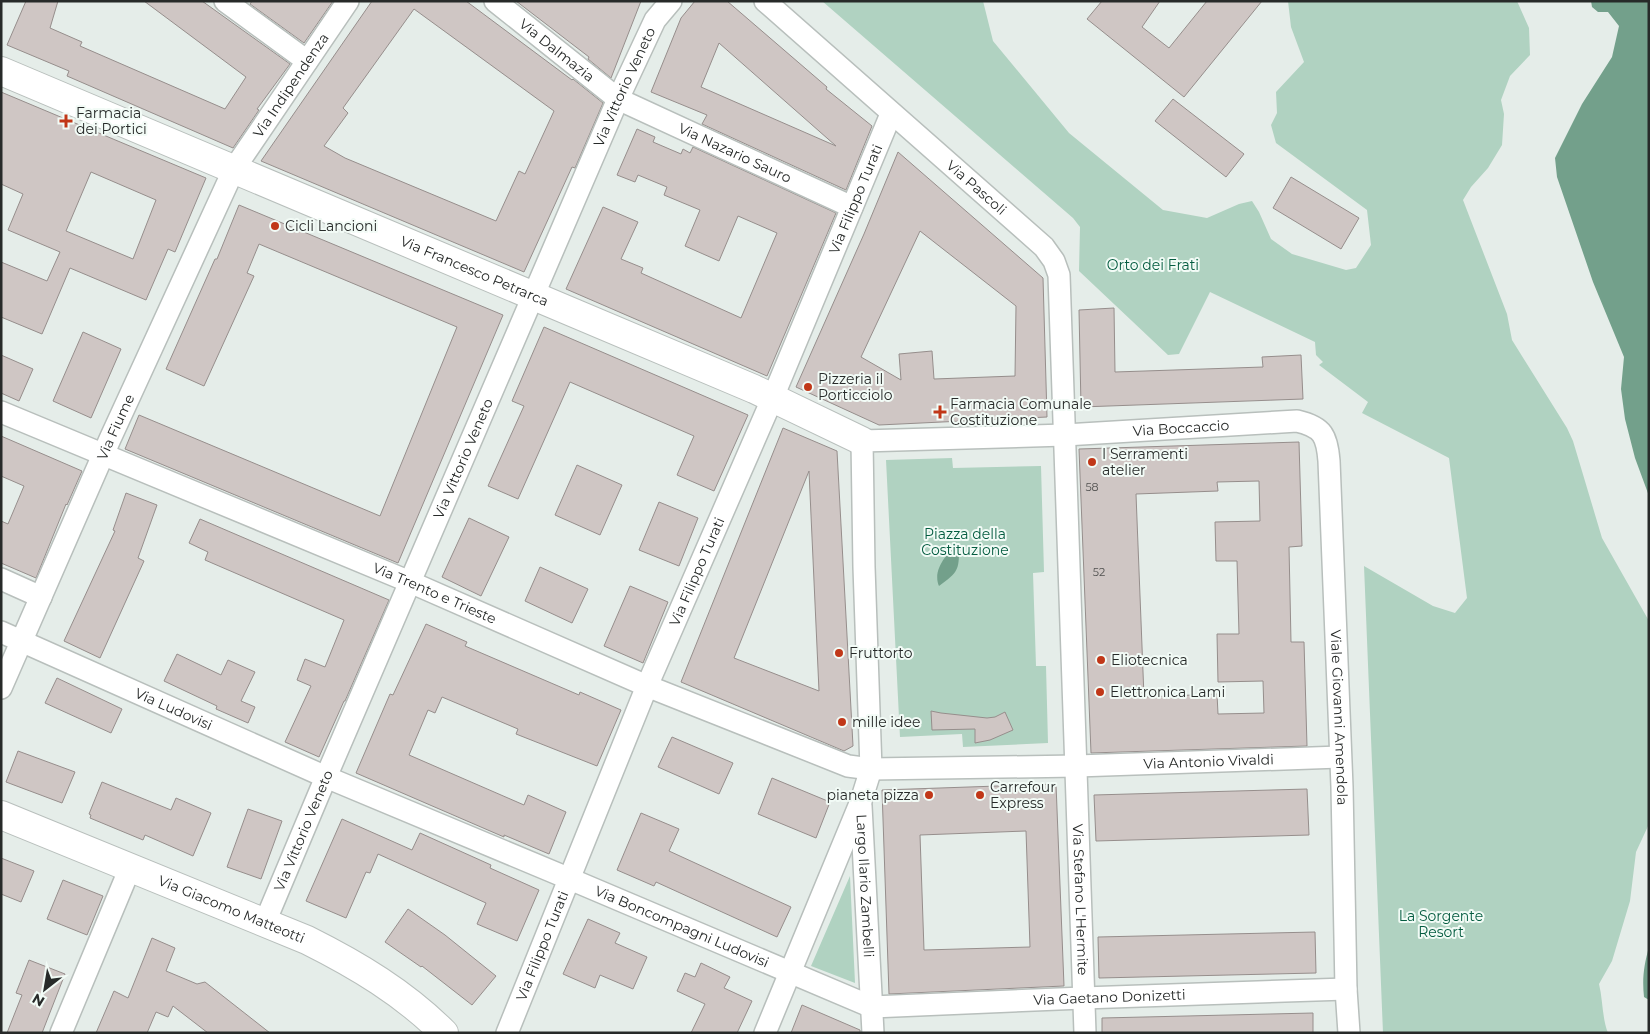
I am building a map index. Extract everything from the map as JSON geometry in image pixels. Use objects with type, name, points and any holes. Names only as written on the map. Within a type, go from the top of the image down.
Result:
[{"type":"street","points":[[225,1],[307,60]]},
{"type":"street","name":"Via Indipendenza","points":[[234,169],[348,1]]},
{"type":"street","name":"Via Dalmazia","points":[[495,1],[618,99]]},
{"type":"street","name":"Via Vittorio Veneto","points":[[265,922],[618,99],[656,20],[671,1]]},
{"type":"street","name":"Via Pascoli","points":[[765,1],[1044,247],[1054,261],[1060,275],[1065,435]]},
{"type":"street","name":"Via Francesco Petrarca","points":[[1,71],[772,397],[862,440]]},
{"type":"street","name":"Via Nazario Sauro","points":[[618,99],[852,207]]},
{"type":"street","name":"Via Filippo Turati","points":[[507,1033],[647,686],[772,397],[891,114]]},
{"type":"street","name":"Via Fiume","points":[[1,688],[104,454],[234,169]]},
{"type":"street","name":"Via Trento e Trieste","points":[[1,412],[410,582],[647,686],[848,766],[870,769]]},
{"type":"street","name":"Via Boccaccio","points":[[1065,435],[1297,421]]},
{"type":"street","name":"Viale Giovanni Amendola","points":[[1297,421],[1313,426],[1320,432],[1324,436],[1328,452],[1349,1033]]},
{"type":"street","points":[[861,801],[870,769],[862,440],[1065,435],[1076,766],[870,769]]},
{"type":"street","points":[[1,579],[41,597]]},
{"type":"street","name":"Via Ludovisi","points":[[1,632],[326,778]]},
{"type":"street","name":"Via Antonio Vivaldi","points":[[1076,766],[1340,757]]},
{"type":"street","name":"Via Stefano L'Hermite","points":[[1076,766],[1085,1033]]},
{"type":"street","name":"Via Boncompagni Ludovisi","points":[[326,778],[570,879],[872,1008]]},
{"type":"street","name":"Largo Ilario Zambelli","points":[[764,1033],[861,801]]},
{"type":"street","name":"Largo Ilario Zambelli","points":[[861,801],[873,1033]]},
{"type":"street","name":"Via Giacomo Matteotti","points":[[1,815],[308,940],[345,959],[393,989],[444,1033]]},
{"type":"street","points":[[61,1033],[130,868]]},
{"type":"street","name":"Via Gaetano Donizetti","points":[[872,1008],[1083,998],[1346,989]]},
{"type":"green space","points":[[822,1],[983,1],[993,41],[1069,133],[1163,210],[1207,218],[1239,204],[1252,201],[1271,239],[1292,254],[1346,270],[1356,268],[1371,245],[1367,210],[1276,143],[1271,125],[1277,113],[1276,92],[1304,62],[1291,27],[1288,1],[1517,1],[1529,28],[1530,55],[1510,76],[1501,100],[1504,114],[1502,145],[1488,168],[1471,187],[1463,200],[1507,314],[1512,340],[1567,428],[1573,441],[1602,538],[1649,621],[1649,824],[1636,852],[1630,901],[1612,961],[1599,984],[1608,1033],[1383,1033],[1364,566],[1433,606],[1455,613],[1467,598],[1449,458],[1362,413],[1368,402],[1319,365],[1323,362],[1316,355],[1315,342],[1210,292],[1179,354],[1168,355],[1079,271],[1080,227],[1073,218]]},
{"type":"green space","name":"Piazza della Costituzione","points":[[952,458],[953,468],[1041,466],[1044,572],[1033,573],[1036,666],[1046,666],[1048,743],[963,747],[962,734],[900,737],[886,460]]},
{"type":"green space","points":[[850,876],[855,983],[811,966]]},
{"type":"shaded area","points":[[1591,1],[1649,1],[1649,496],[1635,458],[1625,419],[1621,389],[1624,357],[1593,282],[1557,177],[1555,158],[1582,104],[1612,57],[1619,26],[1608,12],[1598,12],[1592,7]]},
{"type":"shaded area","points":[[959,543],[957,569],[951,577],[939,586],[937,574],[939,568]]},
{"type":"shaded area","points":[[1649,947],[1649,1000],[1644,997],[1643,984]]},
{"type":"building","points":[[26,1],[58,1],[50,28],[82,42],[80,46],[225,109],[246,77],[144,1],[202,1],[290,64],[257,109],[259,110],[233,148],[67,76],[69,71],[7,45]]},
{"type":"building","points":[[252,1],[333,1],[304,43],[250,4]]},
{"type":"building","points":[[372,1],[466,1],[603,103],[575,168],[572,167],[524,272],[261,161]],"holes":[[[414,9],[554,111],[525,174],[519,171],[496,221],[345,158],[324,146],[348,113],[343,108]]]},
{"type":"building","points":[[516,1],[641,1],[611,78],[588,59],[589,57]]},
{"type":"building","points":[[695,1],[727,1],[827,87],[826,89],[872,126],[846,190],[702,124],[707,115],[651,92],[681,18]],"holes":[[[719,43],[836,146],[701,87]]]},
{"type":"building","points":[[1102,1],[1160,1],[1142,27],[1169,48],[1207,1],[1262,1],[1184,97],[1087,19]]},
{"type":"building","points":[[1,92],[206,178],[175,252],[168,249],[146,300],[70,268],[42,334],[1,317],[1,262],[47,281],[60,252],[8,230],[23,194],[1,184]],"holes":[[[91,172],[156,200],[133,259],[66,231]]]},
{"type":"building","points":[[1173,99],[1244,154],[1226,177],[1155,121]]},
{"type":"building","points":[[637,129],[655,137],[653,142],[681,154],[683,149],[690,153],[693,147],[836,213],[767,376],[566,289],[603,207],[638,222],[621,259],[643,268],[641,273],[741,318],[777,233],[738,216],[719,261],[685,246],[700,210],[664,195],[667,187],[638,175],[635,182],[617,175]]},
{"type":"building","points":[[898,152],[1043,278],[1047,417],[879,425],[796,387]],"holes":[[[920,231],[1016,306],[1015,376],[934,379],[932,351],[899,354],[901,380],[861,357]]]},
{"type":"building","points":[[1291,177],[1359,218],[1341,249],[1273,208]]},
{"type":"building","points":[[239,205],[503,315],[398,563],[125,449],[139,415],[380,516],[457,327],[259,244],[247,273],[254,276],[204,386],[166,369],[215,259],[217,259]]},
{"type":"building","points":[[1114,308],[1115,372],[1263,367],[1262,357],[1301,355],[1303,399],[1081,407],[1079,310]]},
{"type":"building","points":[[544,327],[748,415],[714,491],[677,475],[694,436],[570,382],[518,499],[488,486],[524,406],[512,401]]},
{"type":"building","points":[[83,332],[121,349],[91,418],[53,401]]},
{"type":"building","points":[[1,355],[33,369],[19,401],[1,393]]},
{"type":"building","points":[[783,428],[837,451],[853,746],[844,751],[681,682]],"holes":[[[809,471],[819,691],[734,658]]]},
{"type":"building","points":[[1,436],[82,471],[66,504],[36,578],[1,563],[1,521],[8,524],[24,486],[1,476]]},
{"type":"building","points":[[1299,442],[1302,546],[1289,547],[1291,642],[1304,642],[1307,746],[1091,753],[1079,449]],"holes":[[[1259,481],[1260,521],[1215,522],[1216,561],[1237,561],[1239,634],[1217,634],[1218,682],[1263,681],[1264,713],[1218,714],[1217,694],[1144,697],[1136,494],[1218,491],[1217,482]]]},
{"type":"building","points":[[577,465],[622,485],[600,535],[555,515]]},
{"type":"building","points":[[126,493],[157,505],[138,558],[144,561],[100,658],[64,641],[115,531],[113,530]]},
{"type":"building","points":[[659,502],[698,518],[679,566],[639,550]]},
{"type":"building","points":[[469,518],[509,537],[481,596],[442,577]]},
{"type":"building","points":[[200,519],[389,600],[319,757],[285,742],[311,686],[297,680],[305,659],[325,667],[344,620],[205,560],[208,552],[189,543]]},
{"type":"building","points":[[540,567],[588,589],[572,623],[525,601]]},
{"type":"building","points":[[630,586],[668,602],[643,663],[604,646]]},
{"type":"building","points":[[426,624],[467,642],[465,646],[579,695],[580,692],[621,710],[597,766],[516,734],[518,729],[442,697],[435,713],[428,710],[409,755],[524,805],[528,795],[566,812],[549,854],[504,835],[504,837],[356,773],[390,694],[393,695]]},
{"type":"building","points":[[177,654],[221,675],[228,660],[255,672],[241,701],[255,707],[248,723],[216,709],[217,706],[164,681]]},
{"type":"building","points":[[57,678],[122,709],[111,733],[45,703]]},
{"type":"building","points":[[931,711],[987,718],[995,717],[1005,712],[1013,730],[990,740],[975,743],[975,729],[932,730]]},
{"type":"building","points":[[672,737],[733,763],[719,794],[658,767]]},
{"type":"building","points":[[18,751],[75,772],[62,803],[6,782]]},
{"type":"building","points":[[772,778],[830,802],[816,838],[758,814]]},
{"type":"building","points":[[102,782],[171,810],[176,798],[211,813],[193,856],[145,835],[143,840],[90,818],[91,815],[89,814]]},
{"type":"building","points":[[1056,784],[1064,986],[889,994],[882,790]],"holes":[[[1026,831],[1030,947],[924,950],[920,835]]]},
{"type":"building","points":[[1307,789],[1309,835],[1096,841],[1094,795]]},
{"type":"building","points":[[248,809],[282,821],[261,879],[227,867]]},
{"type":"building","points":[[641,813],[679,829],[669,851],[791,907],[777,937],[656,882],[654,886],[617,870]]},
{"type":"building","points":[[342,819],[412,850],[420,833],[491,865],[490,868],[539,890],[517,941],[477,924],[486,903],[378,854],[370,873],[366,872],[346,918],[306,901]]},
{"type":"building","points":[[1,858],[34,871],[21,902],[1,894]]},
{"type":"building","points":[[63,880],[103,896],[87,935],[47,919]]},
{"type":"building","points":[[408,909],[445,935],[496,976],[472,1005],[422,966],[385,942]]},
{"type":"building","points":[[588,919],[620,933],[615,943],[647,957],[633,989],[600,975],[595,988],[563,974]]},
{"type":"building","points":[[1315,932],[1316,973],[1099,978],[1098,937]]},
{"type":"building","points":[[152,938],[175,948],[166,971],[197,984],[205,982],[270,1033],[208,1033],[173,1006],[168,1017],[156,1012],[147,1033],[96,1033],[114,991],[128,998]]},
{"type":"building","points":[[29,960],[65,974],[42,1033],[7,1033],[22,995],[16,993]]},
{"type":"building","points":[[701,963],[730,977],[724,988],[752,1001],[737,1033],[691,1033],[705,1004],[677,991],[685,973],[695,977]]},
{"type":"building","points":[[802,1005],[860,1030],[860,1033],[791,1033]]},
{"type":"building","points":[[1313,1013],[1313,1033],[1102,1033],[1102,1018]]},
{"type":"place","name":"Farmacia dei Portici","points":[[66,121]]},
{"type":"place","name":"Cicli Lancioni","points":[[275,226]]},
{"type":"place","name":"Pizzeria il Porticciolo","points":[[808,387]]},
{"type":"place","name":"Farmacia Comunale Costituzione","points":[[940,412]]},
{"type":"place","name":"I Serramenti atelier","points":[[1092,462]]},
{"type":"place","name":"Fruttorto","points":[[839,653]]},
{"type":"place","name":"Eliotecnica","points":[[1101,660]]},
{"type":"place","name":"Elettronica Lami","points":[[1100,692]]},
{"type":"place","name":"mille idee","points":[[842,722]]},
{"type":"place","name":"pianeta pizza","points":[[929,795]]},
{"type":"place","name":"Carrefour Express","points":[[980,795]]},
{"type":"park label","name":"Orto dei Frati","points":[[1153,265]]},
{"type":"park label","name":"La Sorgente Resort","points":[[1441,924]]}]
